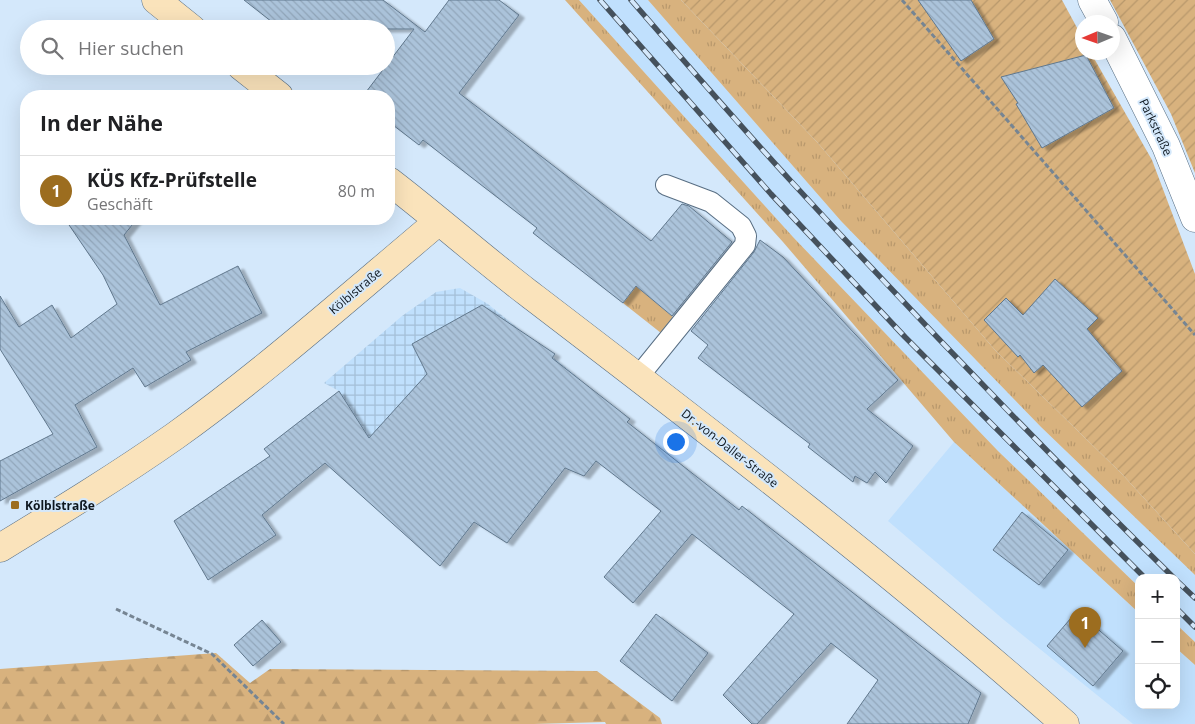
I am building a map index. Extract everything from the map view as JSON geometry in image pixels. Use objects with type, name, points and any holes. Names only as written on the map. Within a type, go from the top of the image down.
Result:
[{"type":"main road","points":[[156,0],[181,20]]},
{"type":"main road","points":[[252,75],[271,90]]},
{"type":"main road","name":"Dr.-von-Daller-Straße","points":[[395,186],[515,282],[765,475],[958,630],[1065,724]]},
{"type":"main road","name":"Kölblstraße","points":[[0,548],[70,506],[175,436],[246,382],[439,221]]},
{"type":"street","points":[[1092,0],[1100,15]]},
{"type":"street","name":"Parkstraße","points":[[1120,54],[1166,146],[1195,218]]},
{"type":"lane","points":[[638,377],[745,245],[746,236],[741,226],[710,202],[666,185]]},
{"type":"path","points":[[902,0],[1195,335]]},
{"type":"path","points":[[116,609],[212,654],[284,724]]},
{"type":"shaded area","points":[[579,0],[648,0],[841,221],[1041,427],[1195,575],[1195,642],[1180,628],[1180,574],[1135,574],[1135,583],[998,451],[793,237]]},
{"type":"shaded area","points":[[460,288],[488,304],[581,380],[441,565],[325,463],[369,438],[339,391],[324,383],[402,316],[436,292]]},
{"type":"shaded area","points":[[954,442],[1135,609],[1135,709],[1180,709],[1180,652],[1195,665],[1195,724],[1133,724],[1004,620],[888,521]]},
{"type":"green space","points":[[565,0],[579,0],[793,237],[998,451],[1135,583],[1135,609],[954,442],[783,242]]},
{"type":"green space","points":[[648,0],[681,0],[817,142],[995,350],[1122,474],[1195,554],[1195,575],[1041,427],[841,221]]},
{"type":"green space","points":[[681,0],[1062,0],[1075,24],[1075,60],[1095,60],[1152,160],[1195,274],[1195,554],[1122,474],[995,350],[817,142]]},
{"type":"green space","points":[[1110,0],[1195,0],[1195,173],[1171,114],[1120,19],[1120,15],[1118,15]]},
{"type":"green space","points":[[636,286],[673,317],[661,333],[623,303]]},
{"type":"green space","points":[[1180,628],[1195,642],[1195,665],[1180,652]]},
{"type":"green space","points":[[216,653],[250,683],[270,669],[597,671],[660,718],[662,724],[606,724],[605,722],[534,724],[0,724],[0,669]]},
{"type":"building","points":[[244,0],[383,0],[425,32],[449,0],[499,0],[519,15],[459,93],[651,241],[682,204],[689,206],[732,242],[672,316],[636,286],[623,303],[533,233],[537,228],[423,140],[419,145],[395,127],[395,90],[368,90],[379,75],[395,75],[395,54],[414,29],[395,29],[395,20],[270,20]]},
{"type":"building","points":[[918,0],[971,0],[994,39],[961,61]]},
{"type":"building","points":[[1075,58],[1075,60],[1089,60],[1114,108],[1042,148],[1016,104],[1018,103],[1001,77]]},
{"type":"building","points":[[69,225],[132,225],[124,235],[160,305],[238,266],[262,313],[186,352],[191,360],[145,387],[133,368],[75,405],[97,447],[0,501],[0,461],[53,434],[0,349],[0,296],[19,327],[52,305],[71,338],[117,304],[103,275]]},
{"type":"building","points":[[760,240],[783,257],[898,380],[867,409],[913,446],[886,483],[875,472],[867,483],[855,476],[853,482],[808,447],[810,444],[698,358],[708,345],[691,331],[754,252]]},
{"type":"building","points":[[1055,279],[1098,318],[1087,329],[1122,371],[1082,407],[1043,365],[1034,373],[1020,355],[1018,357],[984,320],[1006,298],[1023,315]]},
{"type":"building","points":[[482,305],[555,354],[552,358],[630,419],[627,422],[739,510],[742,506],[981,693],[968,724],[847,724],[878,680],[831,643],[757,724],[752,724],[723,695],[794,614],[692,534],[633,603],[604,577],[661,511],[596,461],[584,476],[565,468],[507,543],[474,522],[440,566],[325,463],[262,515],[276,535],[208,580],[174,521],[270,456],[264,449],[339,391],[369,438],[427,374],[412,344]]},
{"type":"building","points":[[1022,512],[1068,550],[1039,585],[993,550]]},
{"type":"building","points":[[1077,611],[1123,651],[1093,686],[1047,646]]},
{"type":"building","points":[[656,614],[708,653],[672,701],[620,661]]},
{"type":"building","points":[[262,620],[281,642],[253,666],[234,645]]},
{"type":"railway","points":[[600,0],[771,194],[905,337],[1141,574]]},
{"type":"railway","points":[[631,0],[769,157],[883,280],[979,381],[1170,574]]},
{"type":"railway","points":[[1180,584],[1195,598]]},
{"type":"railway","points":[[1180,612],[1195,627]]},
{"type":"place","name":"Kölblstraße","points":[[15,505]]},
{"type":"place","name":"KÜS Kfz-Prüfstelle","points":[[1085,648]]}]
